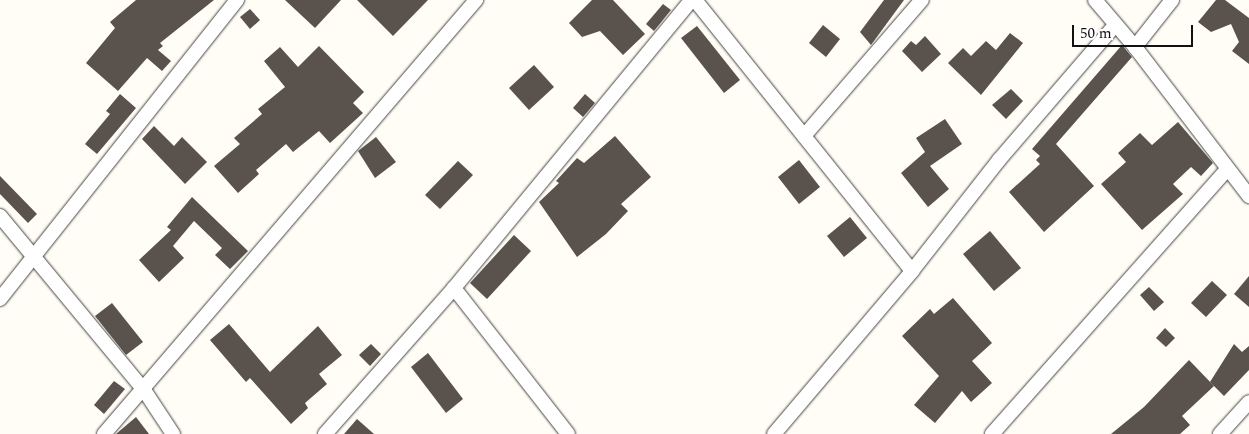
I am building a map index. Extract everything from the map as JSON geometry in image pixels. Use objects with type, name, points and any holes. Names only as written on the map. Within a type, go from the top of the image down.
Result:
[{"type":"street","points":[[0,299],[237,0]]},
{"type":"street","points":[[104,434],[144,390],[476,0]]},
{"type":"street","points":[[326,434],[454,288],[691,0]]},
{"type":"street","points":[[695,0],[912,271]]},
{"type":"street","points":[[804,136],[922,0]]},
{"type":"street","points":[[1095,0],[1136,47],[1249,196]]},
{"type":"street","points":[[1136,47],[1172,0]]},
{"type":"street","points":[[774,434],[912,271],[999,160],[1115,25]]},
{"type":"street","points":[[992,434],[1227,169]]},
{"type":"street","points":[[0,216],[144,390],[173,434]]},
{"type":"street","points":[[454,288],[568,434]]},
{"type":"street","points":[[1220,434],[1249,402]]},
{"type":"building","points":[[136,0],[214,0],[160,43],[163,46],[158,50],[171,61],[162,71],[147,58],[118,91],[86,63],[115,28],[110,22]]},
{"type":"building","points":[[285,0],[341,0],[315,28]]},
{"type":"building","points":[[357,0],[428,0],[393,36]]},
{"type":"building","points":[[592,0],[613,0],[645,34],[623,55],[600,31],[582,37],[569,23]]},
{"type":"building","points":[[884,0],[904,0],[871,45],[860,32]]},
{"type":"building","points":[[1216,0],[1225,0],[1249,18],[1249,64],[1232,51],[1239,42],[1231,24],[1211,32],[1198,22]]},
{"type":"building","points":[[663,4],[671,10],[654,31],[646,24]]},
{"type":"building","points":[[250,9],[260,20],[250,29],[240,17]]},
{"type":"building","points":[[823,25],[840,39],[826,57],[809,43]]},
{"type":"building","points":[[697,26],[740,80],[724,93],[681,38]]},
{"type":"building","points":[[1010,33],[1023,43],[981,95],[948,63],[963,48],[971,56],[986,41],[996,50]]},
{"type":"building","points":[[925,36],[941,54],[922,72],[902,51],[911,41],[916,45]]},
{"type":"building","points":[[1122,45],[1132,57],[1056,144],[1094,186],[1044,232],[1009,192],[1040,164],[1036,160],[1040,156],[1032,149]]},
{"type":"building","points":[[319,46],[364,92],[353,103],[363,113],[330,143],[319,131],[293,152],[286,144],[256,170],[259,174],[238,193],[214,166],[240,144],[234,138],[262,114],[258,109],[285,87],[264,61],[280,47],[298,67]]},
{"type":"building","points":[[534,65],[554,87],[529,110],[509,88]]},
{"type":"building","points":[[1011,89],[1023,101],[1006,119],[992,105]]},
{"type":"building","points":[[120,94],[136,108],[97,154],[85,144],[110,114],[106,111]]},
{"type":"building","points":[[585,94],[595,103],[583,117],[573,108]]},
{"type":"building","points":[[945,119],[962,144],[930,166],[949,189],[928,207],[901,173],[925,152],[916,138]]},
{"type":"building","points":[[1178,122],[1213,163],[1201,176],[1191,167],[1173,184],[1183,194],[1142,230],[1101,184],[1126,162],[1118,153],[1140,133],[1152,145]]},
{"type":"building","points":[[154,126],[174,146],[182,137],[207,162],[185,184],[142,139]]},
{"type":"building","points":[[615,136],[651,177],[621,204],[628,211],[606,234],[577,257],[539,202],[559,183],[556,181],[577,158],[584,163]]},
{"type":"building","points":[[376,137],[396,162],[375,178],[358,151]]},
{"type":"building","points":[[799,160],[820,187],[799,204],[778,177]]},
{"type":"building","points":[[458,161],[473,175],[440,209],[425,195]]},
{"type":"building","points":[[0,176],[37,214],[28,223],[0,194]]},
{"type":"building","points":[[192,197],[248,251],[230,269],[215,255],[222,248],[194,221],[173,246],[184,258],[159,282],[139,260],[171,230],[167,227]]},
{"type":"building","points":[[850,217],[867,238],[844,257],[827,236]]},
{"type":"building","points":[[990,231],[1021,268],[994,291],[963,254]]},
{"type":"building","points":[[514,235],[531,251],[487,299],[470,283]]},
{"type":"building","points":[[1249,276],[1249,307],[1234,294]]},
{"type":"building","points":[[1212,281],[1227,295],[1206,317],[1191,303]]},
{"type":"building","points":[[1149,287],[1164,302],[1154,311],[1140,295]]},
{"type":"building","points":[[953,298],[992,343],[972,361],[992,383],[971,402],[962,391],[935,423],[914,405],[939,376],[902,336],[930,309],[934,314]]},
{"type":"building","points":[[112,303],[143,342],[126,355],[95,316]]},
{"type":"building","points":[[229,324],[270,372],[318,326],[342,355],[319,374],[327,384],[305,403],[308,408],[291,424],[250,378],[246,382],[210,340]]},
{"type":"building","points":[[1165,328],[1175,338],[1166,347],[1156,338]]},
{"type":"building","points":[[371,344],[381,354],[370,366],[359,355]]},
{"type":"building","points":[[1234,344],[1242,352],[1249,346],[1249,370],[1224,396],[1210,382]]},
{"type":"building","points":[[428,353],[463,399],[446,413],[411,367]]},
{"type":"building","points":[[1189,360],[1214,386],[1182,416],[1190,425],[1180,434],[1111,434],[1144,407]]},
{"type":"building","points":[[114,381],[125,389],[104,414],[94,405]]},
{"type":"building","points":[[136,417],[149,434],[116,434]]},
{"type":"building","points":[[357,419],[374,434],[344,434]]}]
